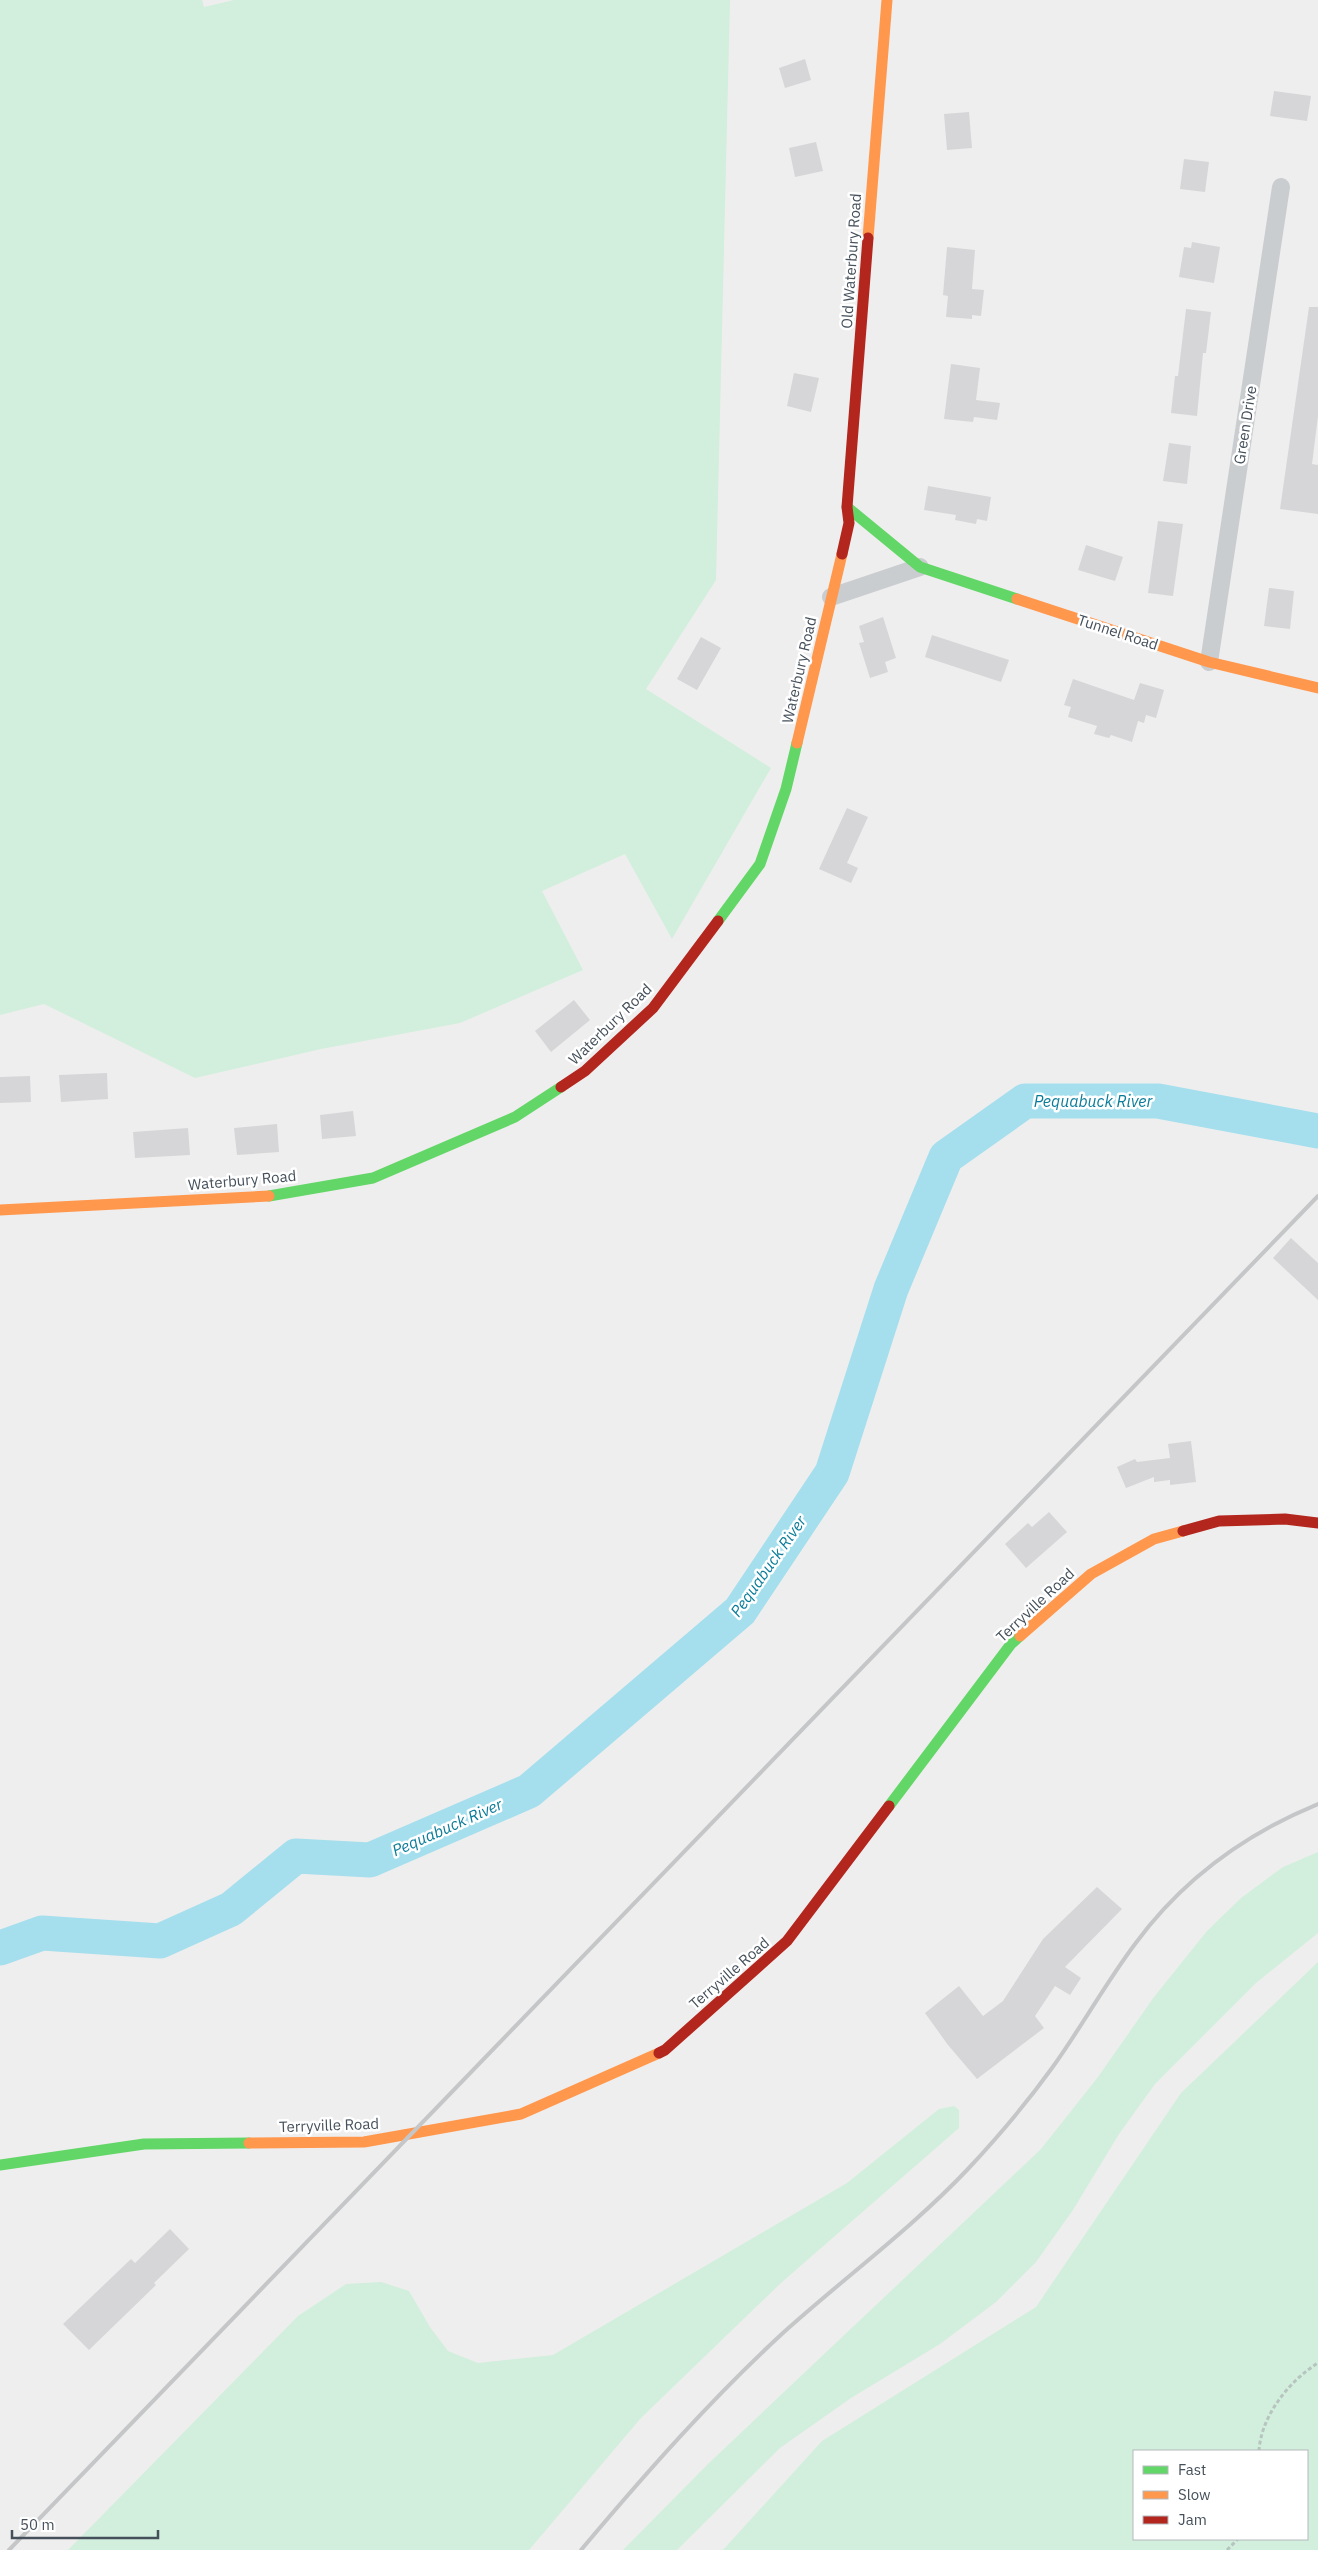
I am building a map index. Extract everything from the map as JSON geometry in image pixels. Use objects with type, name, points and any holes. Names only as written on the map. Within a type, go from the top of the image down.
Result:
[{"type":"main road","name":"Old Waterbury Road","points":[[849,523],[847,507],[887,0]]},
{"type":"main road","name":"Tunnel Road","points":[[847,507],[920,567],[1209,662],[1318,688]]},
{"type":"main road","name":"Waterbury Road","points":[[0,1210],[271,1196],[373,1178],[515,1117],[585,1072],[653,1008],[760,864],[786,789],[849,523]]},
{"type":"main road","name":"Terryville Road","points":[[0,2165],[144,2144],[374,2140],[521,2114],[665,2050],[787,1941],[1011,1644],[1090,1574],[1154,1539],[1219,1521],[1286,1519],[1318,1523]]},
{"type":"street","name":"Green Drive","points":[[1209,662],[1281,187]]},
{"type":"street","points":[[831,597],[920,567]]},
{"type":"path","points":[[1259,2450],[1262,2433],[1284,2392],[1318,2363]]},
{"type":"path","points":[[1227,2550],[1237,2540]]},
{"type":"green space","points":[[0,0],[202,0],[204,7],[234,0],[730,0],[716,580],[646,689],[771,768],[672,939],[625,854],[542,891],[583,970],[460,1023],[321,1049],[195,1078],[44,1004],[0,1015]]},
{"type":"green space","points":[[1318,1852],[1318,1933],[1256,1983],[1155,2084],[1119,2134],[1073,2210],[1036,2262],[996,2302],[940,2344],[851,2398],[780,2448],[677,2550],[623,2550],[709,2463],[1041,2149],[1098,2077],[1154,1997],[1207,1931],[1241,1898],[1283,1867]]},
{"type":"green space","points":[[1318,1962],[1318,2550],[723,2550],[822,2441],[1036,2307],[1181,2093]]},
{"type":"green space","points":[[954,2106],[959,2110],[959,2128],[782,2282],[641,2418],[529,2550],[68,2550],[298,2316],[346,2284],[381,2282],[409,2291],[430,2327],[448,2351],[478,2363],[553,2355],[847,2183],[939,2109]]},
{"type":"building","points":[[805,59],[811,80],[785,88],[779,68]]},
{"type":"building","points":[[1274,91],[1311,96],[1307,121],[1270,116]]},
{"type":"building","points":[[969,112],[972,148],[947,150],[944,114]]},
{"type":"building","points":[[816,142],[823,171],[795,177],[789,148]]},
{"type":"building","points":[[1184,159],[1209,162],[1205,192],[1180,189]]},
{"type":"building","points":[[1192,242],[1220,247],[1214,283],[1179,277],[1184,247],[1191,248]]},
{"type":"building","points":[[947,247],[975,250],[972,289],[984,290],[981,316],[972,315],[972,319],[946,317],[948,296],[943,295]]},
{"type":"building","points":[[1309,307],[1318,307],[1318,416],[1312,464],[1318,465],[1318,514],[1280,509]]},
{"type":"building","points":[[1186,309],[1211,312],[1206,353],[1203,353],[1197,416],[1171,413],[1175,376],[1178,376]]},
{"type":"building","points":[[951,364],[980,368],[976,400],[1000,403],[997,420],[974,417],[973,422],[944,419]]},
{"type":"building","points":[[794,373],[819,378],[811,412],[787,406]]},
{"type":"building","points":[[1169,443],[1191,446],[1187,484],[1163,481]]},
{"type":"building","points":[[928,486],[991,497],[987,521],[977,519],[976,524],[955,520],[956,515],[924,510]]},
{"type":"building","points":[[1158,521],[1183,524],[1173,596],[1148,593]]},
{"type":"building","points":[[1086,545],[1123,557],[1115,581],[1078,570]]},
{"type":"building","points":[[1269,588],[1294,591],[1290,629],[1264,626]]},
{"type":"building","points":[[883,617],[896,658],[885,662],[888,672],[870,678],[859,643],[864,642],[859,626]]},
{"type":"building","points":[[932,635],[1009,660],[1001,682],[925,657]]},
{"type":"building","points":[[701,637],[721,648],[697,690],[677,679]]},
{"type":"building","points":[[1073,679],[1134,700],[1140,683],[1164,690],[1156,718],[1146,715],[1144,723],[1138,721],[1132,742],[1111,735],[1109,738],[1094,734],[1097,726],[1068,717],[1071,707],[1064,705]]},
{"type":"building","points":[[847,808],[868,817],[847,863],[858,868],[851,883],[819,869]]},
{"type":"building","points":[[574,1000],[590,1020],[551,1052],[535,1031]]},
{"type":"building","points":[[107,1073],[108,1099],[61,1102],[59,1075]]},
{"type":"building","points":[[30,1076],[31,1102],[0,1103],[0,1077]]},
{"type":"building","points":[[353,1111],[356,1136],[322,1139],[320,1115]]},
{"type":"building","points":[[277,1124],[279,1152],[237,1155],[234,1128]]},
{"type":"building","points":[[188,1128],[190,1155],[135,1158],[133,1132]]},
{"type":"building","points":[[1291,1238],[1318,1263],[1318,1300],[1273,1258]]},
{"type":"building","points":[[1191,1441],[1196,1482],[1170,1485],[1170,1480],[1154,1482],[1154,1477],[1126,1488],[1117,1467],[1135,1459],[1137,1462],[1170,1458],[1168,1444]]},
{"type":"building","points":[[1049,1512],[1067,1532],[1026,1568],[1005,1544],[1028,1523],[1032,1527]]},
{"type":"building","points":[[1097,1887],[1122,1909],[1065,1967],[1081,1978],[1070,1995],[1055,1986],[1035,2016],[1044,2028],[977,2079],[948,2045],[925,2013],[959,1986],[983,2016],[1003,2001],[1043,1939]]},
{"type":"building","points":[[170,2229],[189,2249],[154,2283],[156,2285],[89,2350],[63,2324],[131,2259],[135,2263]]},
{"type":"waterway","name":"Pequabuck River","points":[[0,1948],[42,1933],[160,1941],[231,1909],[296,1856],[370,1860],[529,1791],[740,1611],[832,1473],[891,1289],[946,1157],[1025,1101],[1158,1101],[1318,1131]]},
{"type":"railway","points":[[9,2550],[1318,1196]]},
{"type":"railway","points":[[581,2550],[679,2438],[757,2357],[923,2213],[978,2158],[1042,2081],[1063,2053],[1124,1959],[1153,1921],[1173,1899],[1194,1879],[1240,1845],[1291,1816],[1318,1804]]},
{"type":"traffic: fast","points":[[847,507],[920,567],[1017,599]]},
{"type":"traffic: fast","points":[[718,921],[760,864],[786,789],[797,743]]},
{"type":"traffic: fast","points":[[269,1196],[373,1178],[515,1117],[561,1087]]},
{"type":"traffic: fast","points":[[889,1806],[1011,1644],[1020,1636]]},
{"type":"traffic: fast","points":[[0,2165],[144,2144],[249,2143]]},
{"type":"traffic: slow","points":[[868,238],[887,0]]},
{"type":"traffic: slow","points":[[797,743],[842,554]]},
{"type":"traffic: slow","points":[[1017,599],[1209,662],[1318,688]]},
{"type":"traffic: slow","points":[[0,1210],[269,1196]]},
{"type":"traffic: slow","points":[[1020,1636],[1091,1574],[1154,1539],[1183,1531]]},
{"type":"traffic: slow","points":[[249,2143],[364,2142],[521,2114],[659,2053]]},
{"type":"traffic: jam","points":[[842,554],[849,523],[847,507],[868,238]]},
{"type":"traffic: jam","points":[[561,1087],[585,1071],[653,1008],[718,921]]},
{"type":"traffic: jam","points":[[1183,1531],[1219,1521],[1285,1519],[1318,1523]]},
{"type":"traffic: jam","points":[[659,2053],[665,2050],[787,1941],[889,1806]]}]
